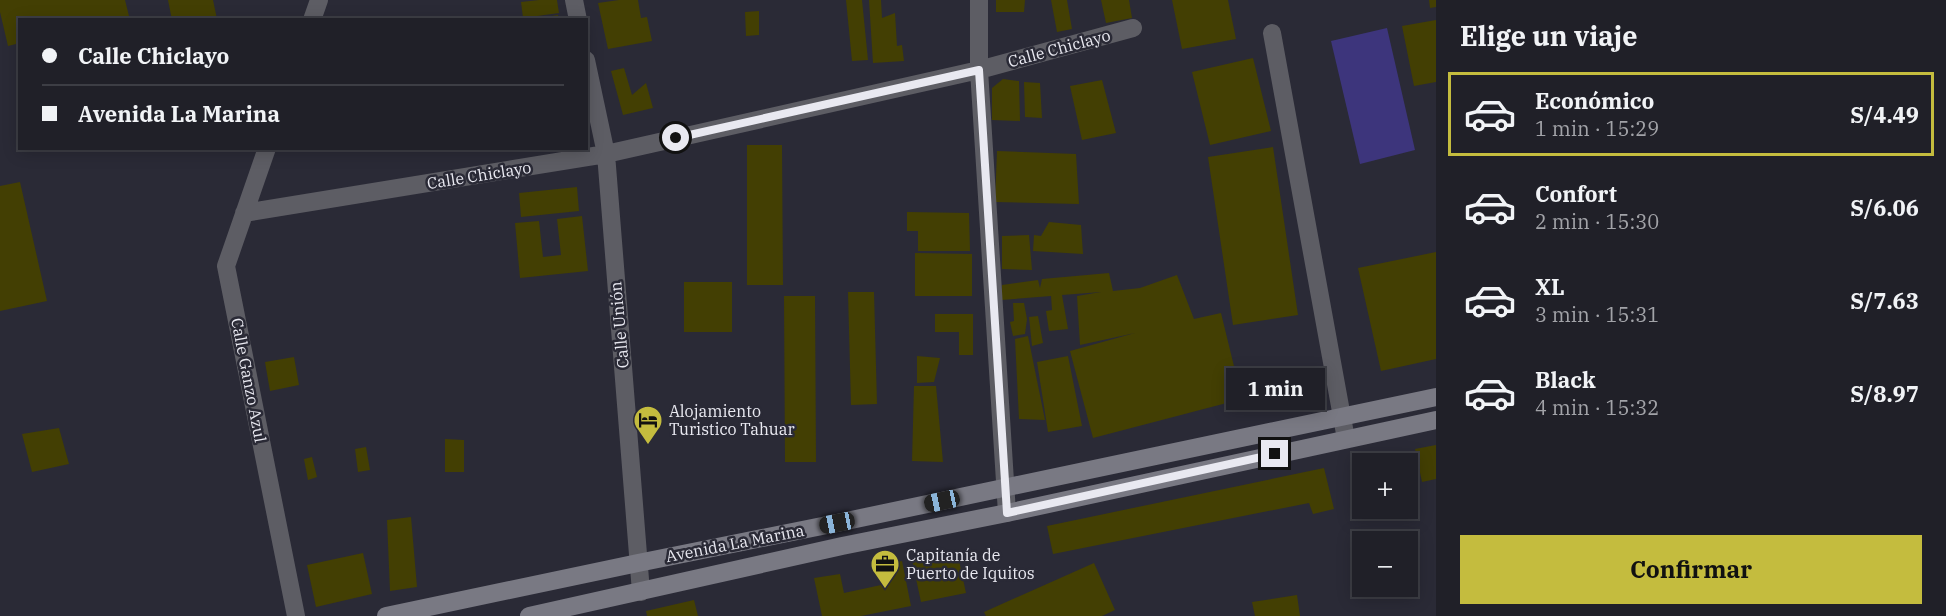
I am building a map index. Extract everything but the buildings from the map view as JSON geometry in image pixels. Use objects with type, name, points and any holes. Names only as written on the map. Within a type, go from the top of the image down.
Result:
[{"type":"main road","name":"Avenida La Marina","points":[[386,616],[1436,397]]},
{"type":"main road","name":"Avenida La Marina","points":[[529,616],[842,546],[1007,513],[1436,420]]},
{"type":"main road","points":[[837,523],[842,546]]},
{"type":"street","points":[[313,18],[319,0]]},
{"type":"street","points":[[574,0],[578,18]]},
{"type":"street","points":[[979,0],[979,70],[1007,513]]},
{"type":"street","name":"Calle Chiclayo","points":[[244,213],[606,154],[979,70],[1133,27]]},
{"type":"street","points":[[1272,33],[1346,439]]},
{"type":"street","name":"Calle Unión","points":[[588,69],[606,154],[641,592]]},
{"type":"street","name":"Calle Ganzo Azul","points":[[266,150],[226,266],[296,616]]},
{"type":"shaded area","points":[[1387,28],[1415,150],[1360,164],[1331,41]]},
{"type":"place","name":"Alojamiento Turistico Tahuar","points":[[648,446]]},
{"type":"place","name":"Capitanía de Puerto de Iquitos","points":[[885,590]]},
{"type":"route","points":[[676,138],[979,70],[1007,513],[1275,454]]}]
